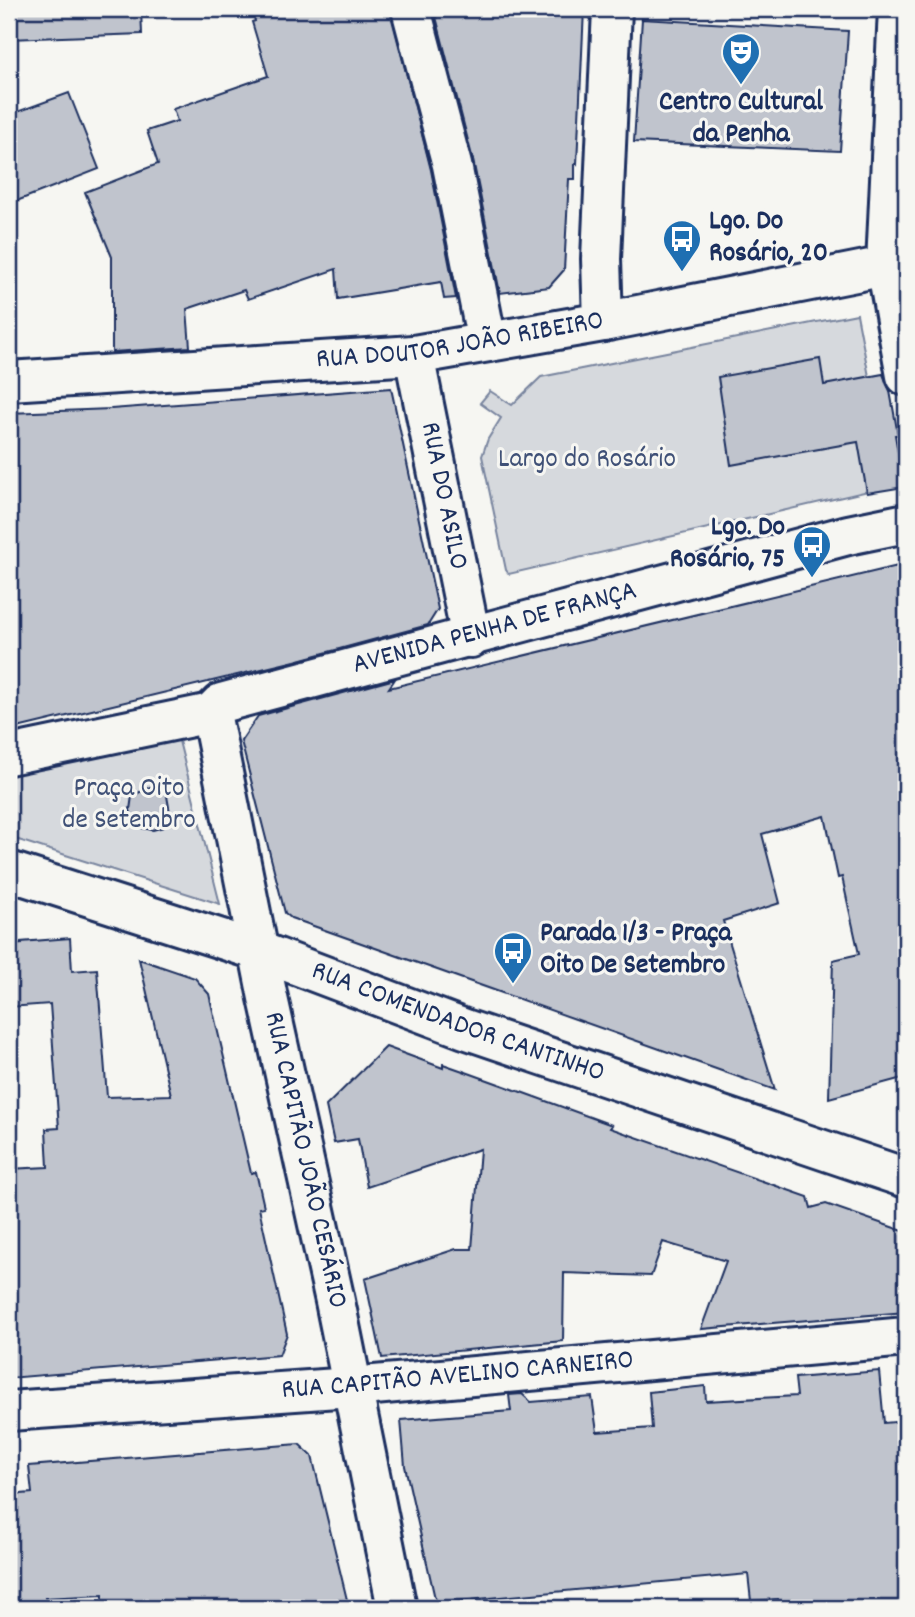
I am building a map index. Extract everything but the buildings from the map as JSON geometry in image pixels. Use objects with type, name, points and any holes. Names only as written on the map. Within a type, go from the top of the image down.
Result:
[{"type":"street","points":[[411,9],[452,165],[486,342]]},
{"type":"street","points":[[603,322],[601,259],[612,9]]},
{"type":"street","points":[[898,9],[896,263],[906,376]]},
{"type":"street","name":"RUA DOUTOR JOÃO RIBEIRO","points":[[9,380],[414,355],[603,322],[896,263]]},
{"type":"street","name":"RUA DO ASILO","points":[[414,355],[471,638]]},
{"type":"street","name":"AVENIDA PENHA DE FRANÇA","points":[[9,755],[211,713],[221,703],[836,538],[906,523]]},
{"type":"street","name":"RUA CAPITÃO JOÃO CESÁRIO","points":[[211,713],[397,1608]]},
{"type":"street","name":"RUA COMENDADOR CANTINHO","points":[[9,871],[259,951],[465,1028],[906,1178]]},
{"type":"street","name":"RUA CAPITÃO AVELINO CARNEIRO","points":[[9,1411],[352,1387],[906,1337]]},
{"type":"green space","name":"Largo do Rosário","points":[[857,314],[890,486],[509,574],[506,570],[482,456],[488,439],[501,418],[480,403],[490,391],[512,405],[541,377]]},
{"type":"green space","name":"Praça Oito de Setembro","points":[[176,729],[220,904],[9,837],[9,766]]},
{"type":"place","name":"Centro Cultural da Penha","points":[[741,86]]},
{"type":"place","name":"Lgo. Do Rosário, 20","points":[[682,273]]},
{"type":"place","name":"Lgo. Do Rosário, 75","points":[[812,579]]},
{"type":"place","name":"Parada 1/3 - Praça Oito De Setembro","points":[[513,985]]}]
